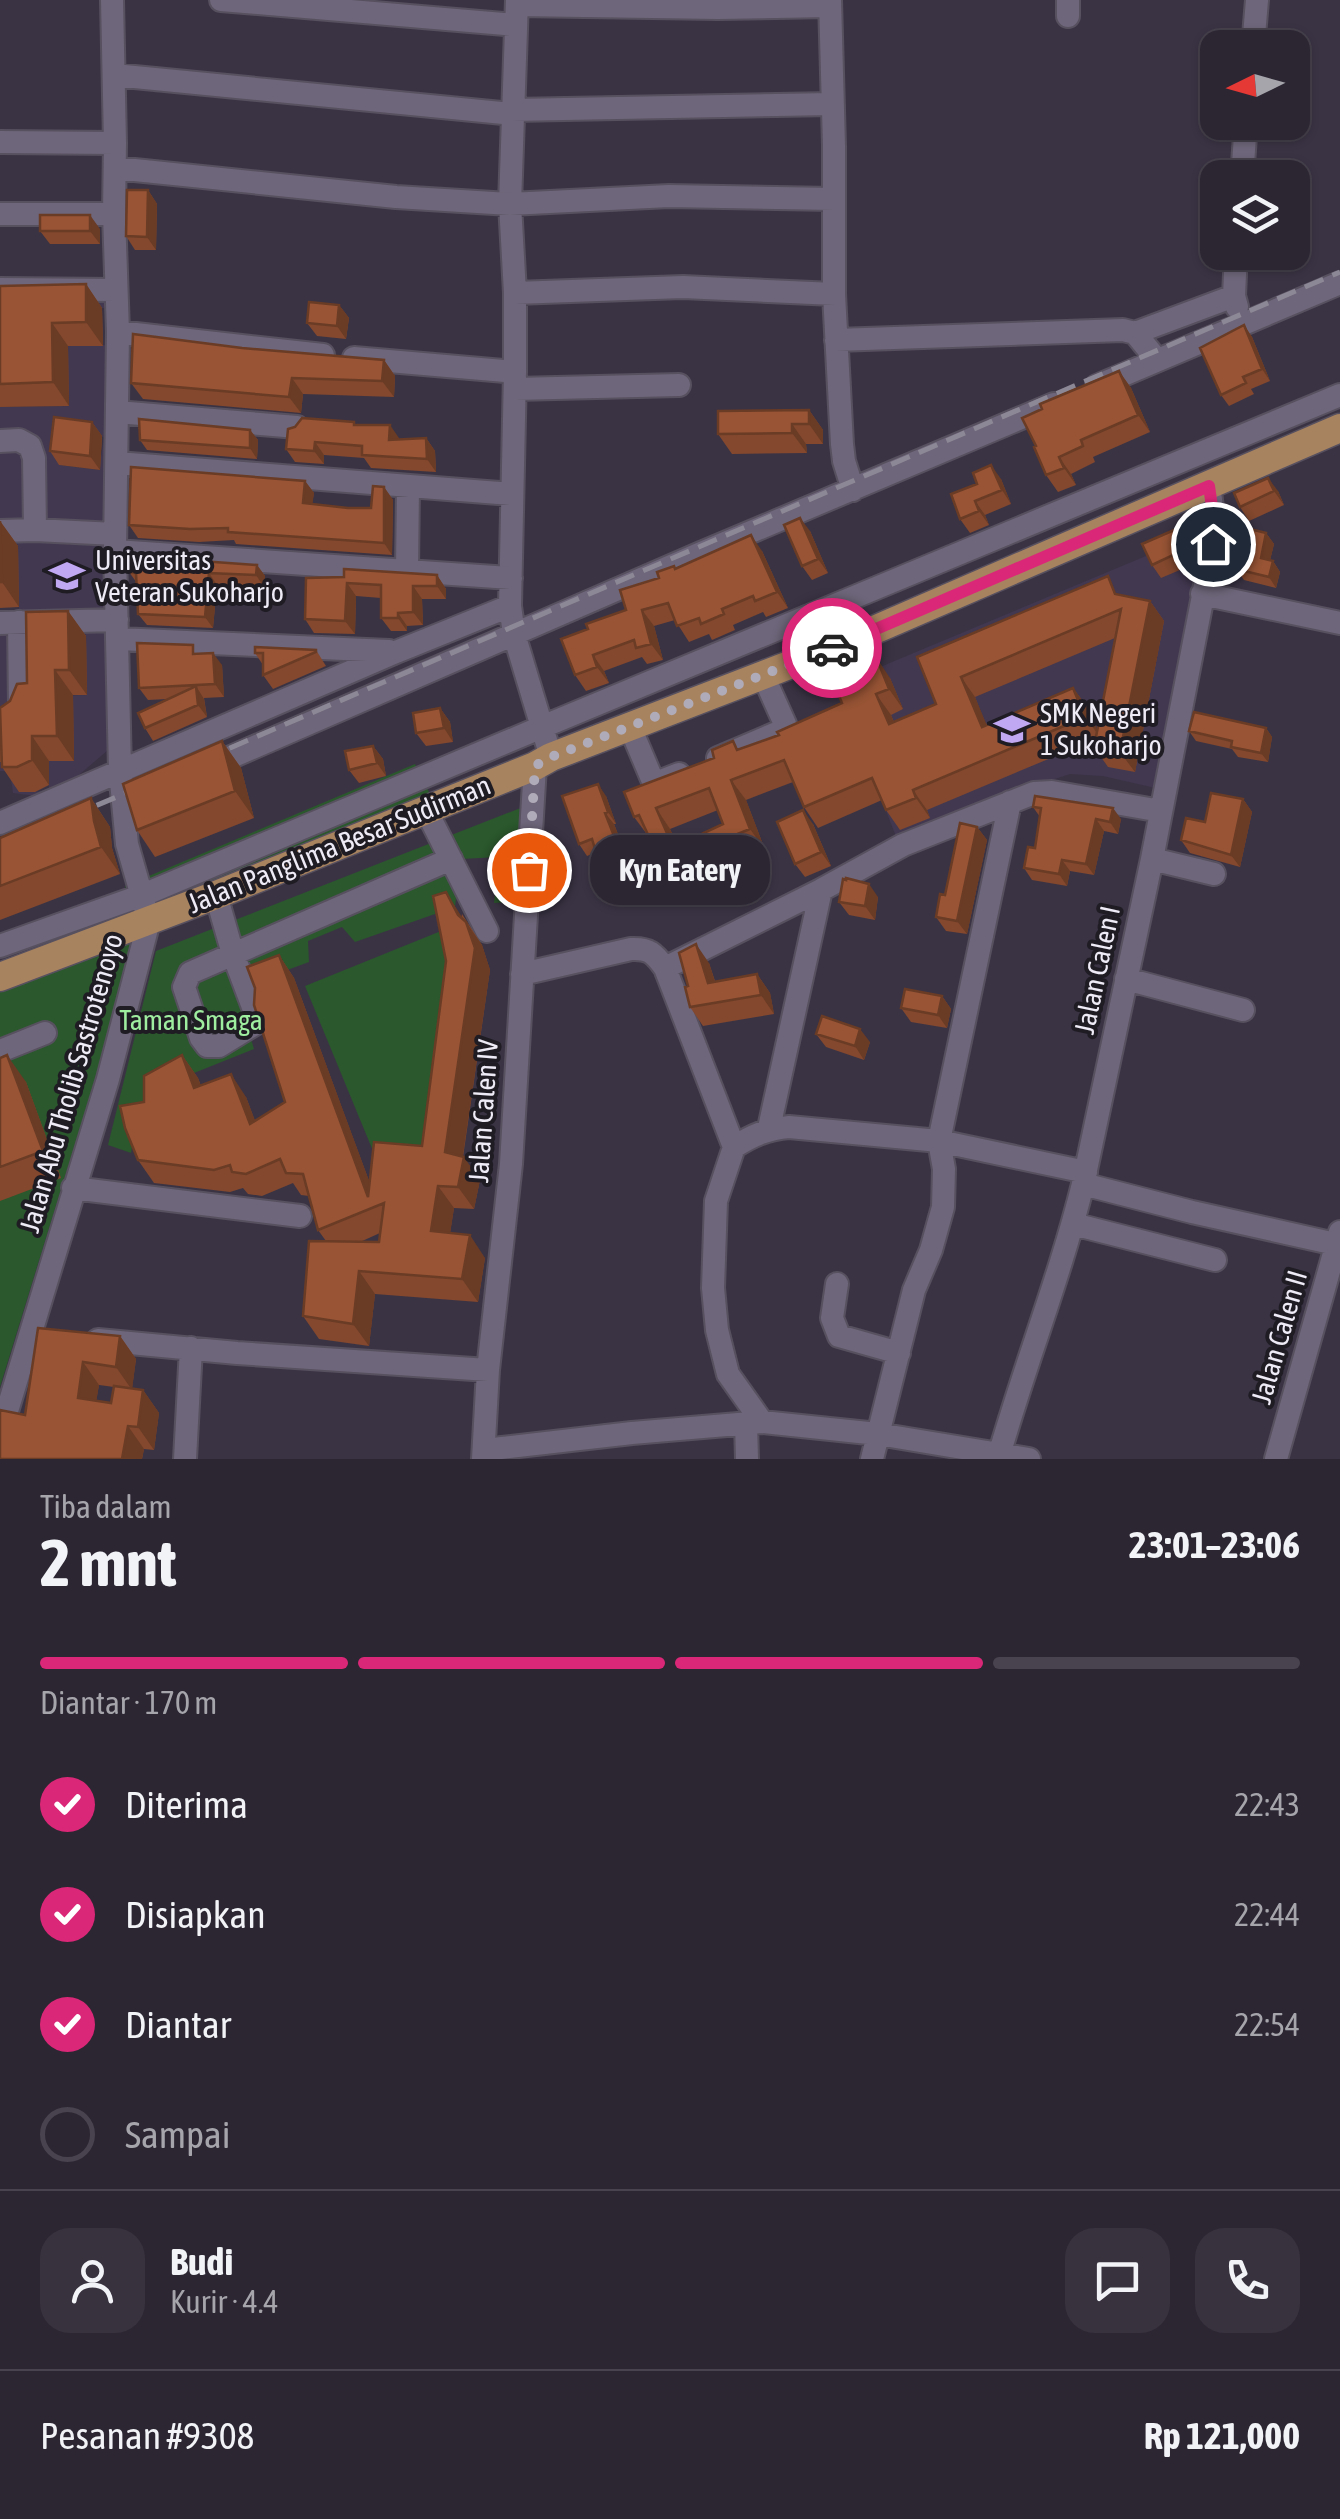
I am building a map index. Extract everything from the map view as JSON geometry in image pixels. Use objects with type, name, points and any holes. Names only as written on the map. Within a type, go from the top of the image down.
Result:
[{"type":"main road","name":"Jalan Panglima Besar Sudirman","points":[[0,977],[146,908],[216,895],[828,650],[1340,428]]},
{"type":"street","points":[[112,0],[120,771],[127,844],[146,908]]},
{"type":"street","points":[[220,0],[516,10],[830,3],[836,340],[844,462],[853,490]]},
{"type":"street","points":[[1254,30],[1257,0]]},
{"type":"street","points":[[516,10],[510,204],[516,293],[510,606],[514,634],[542,727],[543,762]]},
{"type":"street","points":[[114,74],[512,112],[832,104]]},
{"type":"street","points":[[0,142],[115,143]]},
{"type":"street","points":[[115,168],[396,197],[510,204],[669,196],[834,198]]},
{"type":"street","points":[[0,214],[114,214]]},
{"type":"street","points":[[1235,270],[1234,296],[1241,325]]},
{"type":"street","points":[[194,773],[1340,283]]},
{"type":"street","points":[[516,293],[683,287],[834,294]]},
{"type":"street","points":[[0,290],[116,290]]},
{"type":"street","points":[[836,340],[1123,330],[1135,333],[1234,296]]},
{"type":"street","points":[[118,332],[515,380],[679,385]]},
{"type":"street","points":[[1135,333],[1157,360]]},
{"type":"street","points":[[0,946],[146,908],[542,727],[1340,395]]},
{"type":"street","points":[[117,412],[297,427]]},
{"type":"street","points":[[0,441],[20,440],[30,446],[34,458],[35,530]]},
{"type":"street","points":[[117,463],[512,494]]},
{"type":"street","name":"Jalan Calen I","points":[[999,1457],[1084,1178],[1152,859],[1215,528],[1209,486]]},
{"type":"street","points":[[407,571],[408,487]]},
{"type":"street","points":[[0,531],[35,530],[115,543],[511,578]]},
{"type":"street","points":[[1202,594],[1340,623]]},
{"type":"street","points":[[0,823],[510,606]]},
{"type":"street","points":[[0,722],[15,718],[20,710],[10,622],[396,652]]},
{"type":"street","points":[[630,727],[652,779],[660,782],[786,729],[762,676]]},
{"type":"street","name":"Jalan Calen IV","points":[[483,1455],[543,762]]},
{"type":"street","points":[[665,968],[903,845],[1034,793],[1052,792],[1161,811]]},
{"type":"street","points":[[872,1459],[914,1290],[943,1207],[944,1169],[939,1141],[1010,802]]},
{"type":"street","points":[[426,810],[487,932]]},
{"type":"street","points":[[216,895],[233,954],[451,859]]},
{"type":"street","points":[[1152,859],[1214,874]]},
{"type":"street","points":[[769,1128],[822,890]]},
{"type":"street","name":"Jalan Abu Tholib Sastrotenoyo","points":[[0,1434],[39,1334],[73,1188],[108,1078],[146,908]]},
{"type":"street","points":[[522,974],[644,948],[653,952],[665,968],[734,1147],[716,1200],[713,1288],[717,1330],[728,1374],[754,1422],[747,1459]]},
{"type":"street","points":[[1126,979],[1242,1010]]},
{"type":"street","points":[[0,1051],[45,1033]]},
{"type":"street","points":[[734,1147],[769,1128],[789,1127],[939,1141],[1084,1178],[1192,1212],[1339,1240]]},
{"type":"street","points":[[73,1188],[300,1216]]},
{"type":"street","points":[[1073,1224],[1215,1260]]},
{"type":"street","name":"Jalan Calen II","points":[[1276,1459],[1339,1240]]},
{"type":"street","points":[[837,1284],[832,1318],[839,1336],[900,1353]]},
{"type":"street","points":[[84,1338],[488,1370]]},
{"type":"street","points":[[185,1459],[191,1348]]},
{"type":"street","points":[[483,1455],[632,1433],[754,1422],[878,1434],[1029,1459]]},
{"type":"shaded area","name":"Universitas Veteran Sukoharjo","points":[[13,294],[14,302],[116,299],[119,419],[115,744],[52,798],[13,793],[10,771],[0,771],[0,762],[74,760],[73,708],[0,709],[0,616],[19,615],[17,535],[0,535],[0,407],[69,406],[68,367],[0,368],[0,335],[11,334],[11,297],[0,297]],"holes":[[[111,308],[112,345],[15,346],[15,309]],[[64,431],[104,437],[99,470],[60,465]],[[85,626],[87,695],[44,696],[43,627]],[[48,762],[49,791],[19,792],[19,763]]]},
{"type":"shaded area","name":"SMK Negeri 1 Sukoharjo","points":[[1194,536],[1199,562],[1160,789],[1103,776],[1070,774],[978,804],[897,839],[837,685]]},
{"type":"green space","points":[[415,764],[430,794],[135,918],[125,886]]},
{"type":"green space","name":"Taman Smaga","points":[[523,807],[509,902],[494,903],[499,857],[461,859],[455,907],[355,942],[342,927],[308,941],[309,962],[236,989],[254,1049],[174,1081],[137,1120],[131,1153],[108,1145],[156,951]]},
{"type":"green space","points":[[441,931],[456,984],[431,1158],[373,1151],[305,986]]},
{"type":"green space","points":[[139,937],[0,1387],[0,990]]},
{"type":"building","points":[[127,190],[148,190],[147,237],[126,236]]},
{"type":"building","points":[[40,215],[90,215],[90,231],[40,231]]},
{"type":"building","points":[[86,284],[86,322],[52,323],[53,382],[0,384],[0,286]]},
{"type":"building","points":[[309,302],[339,305],[337,326],[307,323]]},
{"type":"building","points":[[1244,325],[1262,369],[1243,377],[1246,383],[1221,395],[1200,348]]},
{"type":"building","points":[[133,334],[384,360],[382,381],[292,378],[289,397],[131,383]]},
{"type":"building","points":[[1119,371],[1138,415],[1081,440],[1083,446],[1059,457],[1064,468],[1046,475],[1022,418],[1042,409],[1040,404]]},
{"type":"building","points":[[809,410],[809,424],[792,424],[792,433],[718,434],[718,411]]},
{"type":"building","points":[[54,417],[92,422],[90,456],[50,451]]},
{"type":"building","points":[[302,418],[390,425],[389,440],[426,438],[427,459],[362,455],[362,446],[315,442],[314,451],[286,449],[288,429]]},
{"type":"building","points":[[139,419],[250,430],[250,448],[140,440]]},
{"type":"building","points":[[991,465],[1002,490],[975,501],[979,511],[960,519],[951,494],[977,484],[973,473]]},
{"type":"building","points":[[131,467],[305,481],[303,503],[348,508],[371,508],[373,486],[384,487],[384,543],[228,532],[228,528],[129,525]]},
{"type":"building","points":[[1268,478],[1274,491],[1240,507],[1234,493]]},
{"type":"building","points":[[800,518],[818,559],[802,566],[784,525]]},
{"type":"building","points":[[1181,527],[1186,540],[1184,550],[1152,565],[1142,544]]},
{"type":"building","points":[[1242,527],[1266,533],[1261,558],[1273,561],[1269,577],[1236,569],[1243,542],[1239,541]]},
{"type":"building","points":[[751,535],[777,592],[755,601],[753,596],[722,609],[724,614],[701,624],[699,618],[677,626],[668,603],[642,610],[651,644],[636,648],[634,640],[593,655],[597,667],[575,675],[561,639],[588,629],[586,624],[626,610],[620,590],[659,578],[657,572],[674,566],[675,569]]},
{"type":"building","points":[[131,556],[257,565],[256,575],[209,573],[205,617],[138,614],[136,573],[129,572]]},
{"type":"building","points":[[344,569],[437,575],[437,586],[413,586],[413,612],[398,613],[398,618],[381,618],[381,585],[347,583],[345,621],[305,619],[306,578],[344,577]]},
{"type":"building","points":[[1108,576],[1115,594],[1150,601],[1120,752],[1094,747],[1121,609],[961,677],[982,727],[1073,688],[1085,717],[913,790],[916,798],[886,810],[872,778],[804,807],[784,760],[731,780],[750,829],[687,858],[680,844],[723,824],[709,788],[656,808],[676,854],[660,861],[639,815],[634,817],[624,792],[714,758],[712,750],[733,741],[737,750],[779,735],[777,732],[842,703],[831,676],[876,657],[889,689],[876,694],[889,724],[936,704],[917,657]]},
{"type":"building","points":[[68,611],[69,670],[55,670],[57,736],[32,736],[32,760],[17,767],[2,767],[0,708],[10,701],[17,684],[27,683],[26,612]]},
{"type":"building","points":[[137,643],[193,645],[193,654],[213,653],[215,684],[139,688]]},
{"type":"building","points":[[255,647],[316,652],[263,675],[263,653],[255,653]]},
{"type":"building","points":[[196,686],[198,705],[145,728],[138,713]]},
{"type":"building","points":[[440,708],[444,728],[416,733],[413,713]]},
{"type":"building","points":[[1194,712],[1266,728],[1261,753],[1231,747],[1232,741],[1189,731]]},
{"type":"building","points":[[222,741],[235,791],[137,830],[123,784]]},
{"type":"building","points":[[373,746],[377,763],[349,770],[345,751]]},
{"type":"building","points":[[598,784],[616,841],[595,849],[592,839],[579,844],[562,796]]},
{"type":"building","points":[[1211,793],[1243,799],[1231,855],[1181,840],[1186,818],[1205,822]]},
{"type":"building","points":[[1035,796],[1113,808],[1110,822],[1096,819],[1086,864],[1062,860],[1059,874],[1024,868],[1028,847],[1035,848],[1041,808],[1033,807]]},
{"type":"building","points":[[91,798],[101,847],[0,886],[0,838]]},
{"type":"building","points":[[803,810],[821,852],[795,864],[777,822]]},
{"type":"building","points":[[960,823],[977,827],[957,921],[936,917],[940,894],[945,895]]},
{"type":"building","points":[[846,878],[869,884],[865,906],[839,902]]},
{"type":"building","points":[[446,892],[466,922],[475,948],[445,1152],[464,1157],[458,1187],[438,1186],[431,1231],[470,1235],[462,1279],[359,1271],[353,1324],[303,1316],[309,1241],[379,1242],[384,1203],[318,1230],[303,1174],[286,1173],[280,1159],[246,1174],[232,1172],[230,1165],[214,1170],[138,1160],[120,1106],[144,1102],[144,1076],[182,1055],[194,1088],[231,1074],[250,1124],[285,1102],[254,1005],[255,988],[247,967],[279,955],[368,1197],[374,1142],[422,1146],[446,961],[433,896]]},
{"type":"building","points":[[696,944],[708,983],[757,974],[761,995],[690,1007],[679,953]]},
{"type":"building","points":[[905,989],[942,996],[938,1015],[901,1008]]},
{"type":"building","points":[[822,1016],[860,1029],[855,1046],[816,1034]]},
{"type":"building","points":[[7,1055],[43,1151],[0,1167],[0,1058]]},
{"type":"building","points":[[38,1328],[120,1336],[116,1367],[83,1362],[78,1398],[111,1403],[114,1386],[143,1390],[138,1427],[128,1426],[122,1459],[0,1459],[0,1410],[25,1415]]},
{"type":"railway","points":[[202,760],[1340,272]]},
{"type":"railway","points":[[69,817],[152,782]]},
{"type":"way so far","points":[[529,870],[535,766],[832,648]]},
{"type":"place","name":"Universitas Veteran Sukoharjo","points":[[67,576]]},
{"type":"place","name":"SMK Negeri 1 Sukoharjo","points":[[1012,729]]},
{"type":"place","name":"Kyn Eatery","points":[[529,870]]},
{"type":"route","points":[[832,648],[1209,486],[1214,513],[1213,544]]}]
